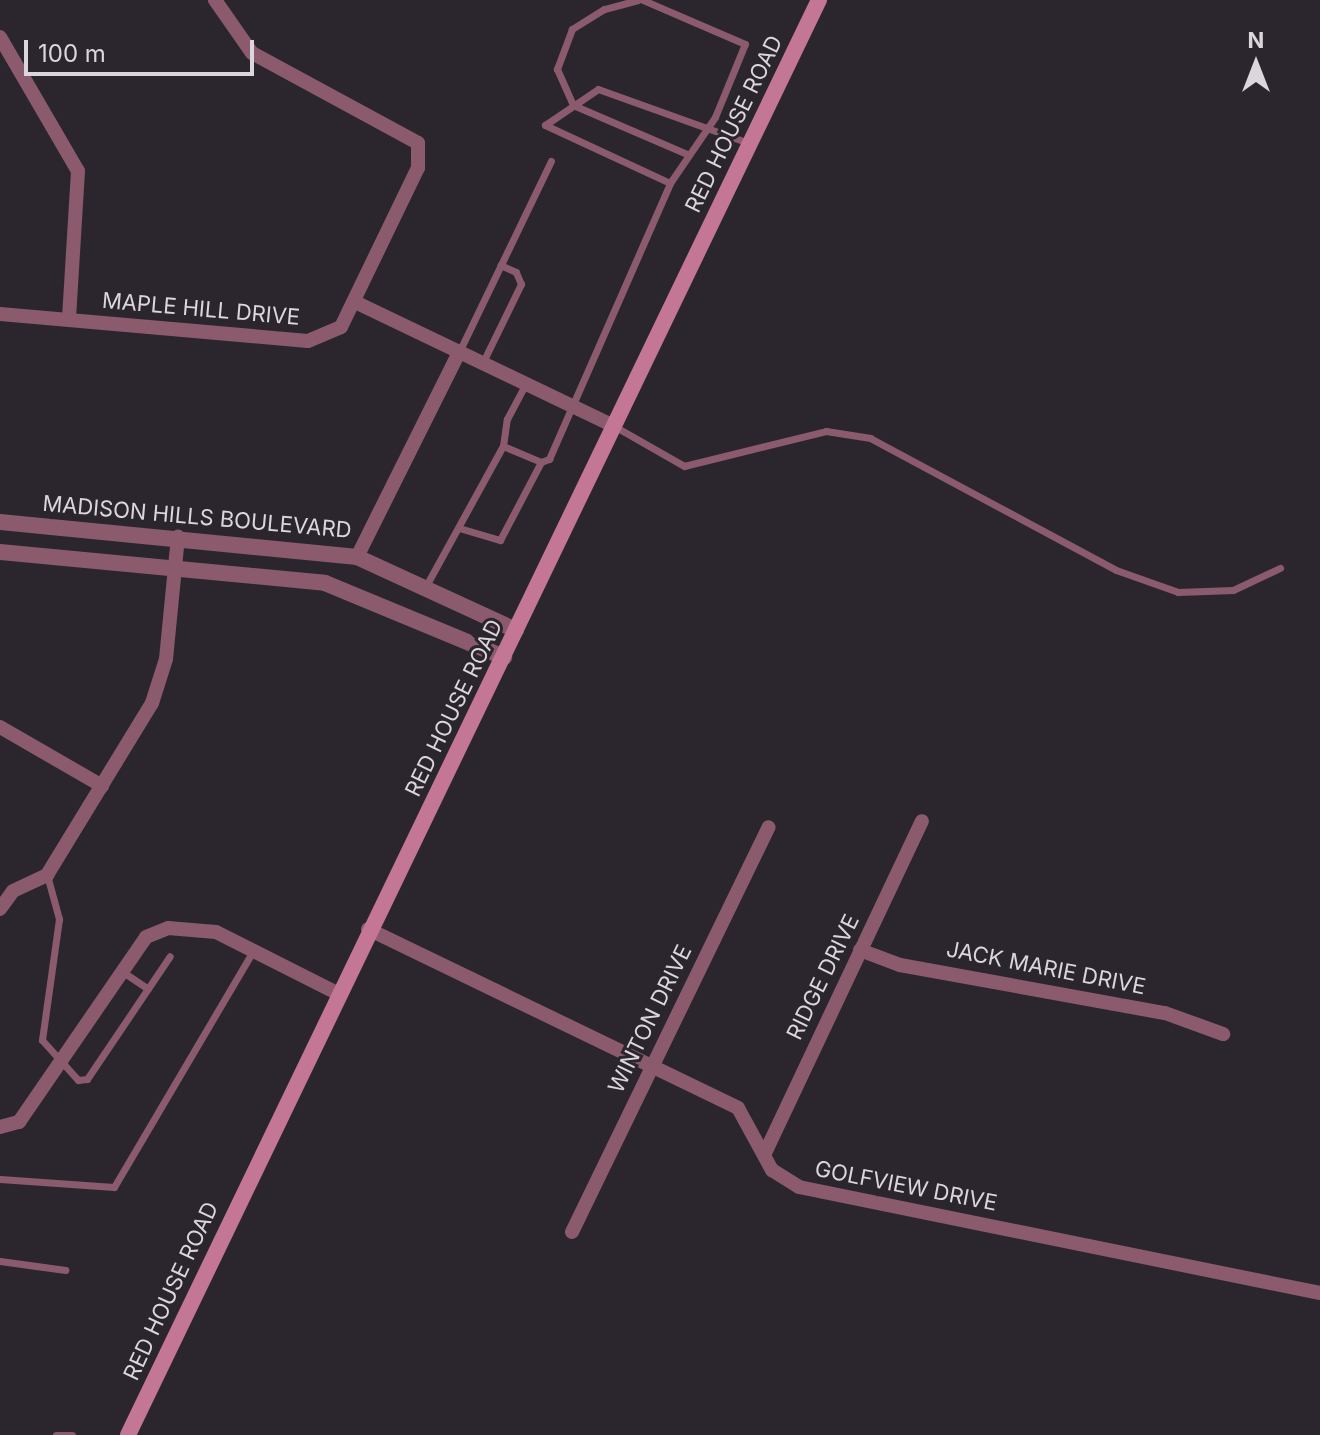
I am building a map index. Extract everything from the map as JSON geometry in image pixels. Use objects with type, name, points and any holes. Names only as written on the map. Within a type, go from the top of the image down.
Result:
[{"type":"main road","name":"RED HOUSE ROAD","points":[[128,1435],[337,993],[504,657],[819,0]]},
{"type":"street","name":"MAPLE HILL DRIVE","points":[[0,314],[322,340],[341,327],[355,302],[421,150],[401,129],[252,53],[215,0]]},
{"type":"street","points":[[0,37],[78,171],[69,319]]},
{"type":"street","points":[[355,302],[614,426]]},
{"type":"street","name":"MADISON HILLS BOULEVARD","points":[[0,522],[177,544],[357,557],[459,352]]},
{"type":"street","points":[[0,909],[13,891],[47,875],[159,688],[177,544]]},
{"type":"street","points":[[0,552],[342,587],[504,657]]},
{"type":"street","points":[[357,557],[427,584],[516,630]]},
{"type":"street","points":[[0,727],[102,786]]},
{"type":"street","name":"RIDGE DRIVE","points":[[765,1153],[922,821]]},
{"type":"street","name":"WINTON DRIVE","points":[[572,1232],[769,827]]},
{"type":"street","points":[[0,1127],[19,1122],[62,1069],[146,937],[168,928],[202,927],[337,993]]},
{"type":"street","name":"GOLFVIEW DRIVE","points":[[368,929],[738,1108],[784,1180],[816,1192],[1320,1293]]},
{"type":"street","name":"JACK MARIE DRIVE","points":[[860,950],[900,965],[1165,1013],[1223,1034]]},
{"type":"lane","points":[[459,528],[500,540],[541,462],[577,409],[670,183],[702,129],[745,44],[641,0],[604,9],[560,45],[557,69],[573,105],[687,154]]},
{"type":"lane","points":[[670,183],[545,125],[598,89],[702,129],[749,143]]},
{"type":"lane","points":[[459,352],[551,161]]},
{"type":"lane","points":[[482,364],[521,284],[516,272],[500,265]]},
{"type":"lane","points":[[427,584],[503,446],[507,419],[525,385]]},
{"type":"lane","points":[[614,426],[684,466],[826,431],[870,438],[1102,563],[1178,592],[1233,590],[1280,568]]},
{"type":"lane","points":[[503,446],[541,462]]},
{"type":"lane","points":[[47,875],[59,919],[42,1040],[62,1069],[87,1079],[170,956]]},
{"type":"lane","points":[[0,1179],[114,1187],[252,953]]},
{"type":"lane","points":[[122,971],[148,989]]},
{"type":"lane","points":[[0,1261],[65,1270]]},
{"type":"lane","points":[[56,1435],[72,1435]]}]
